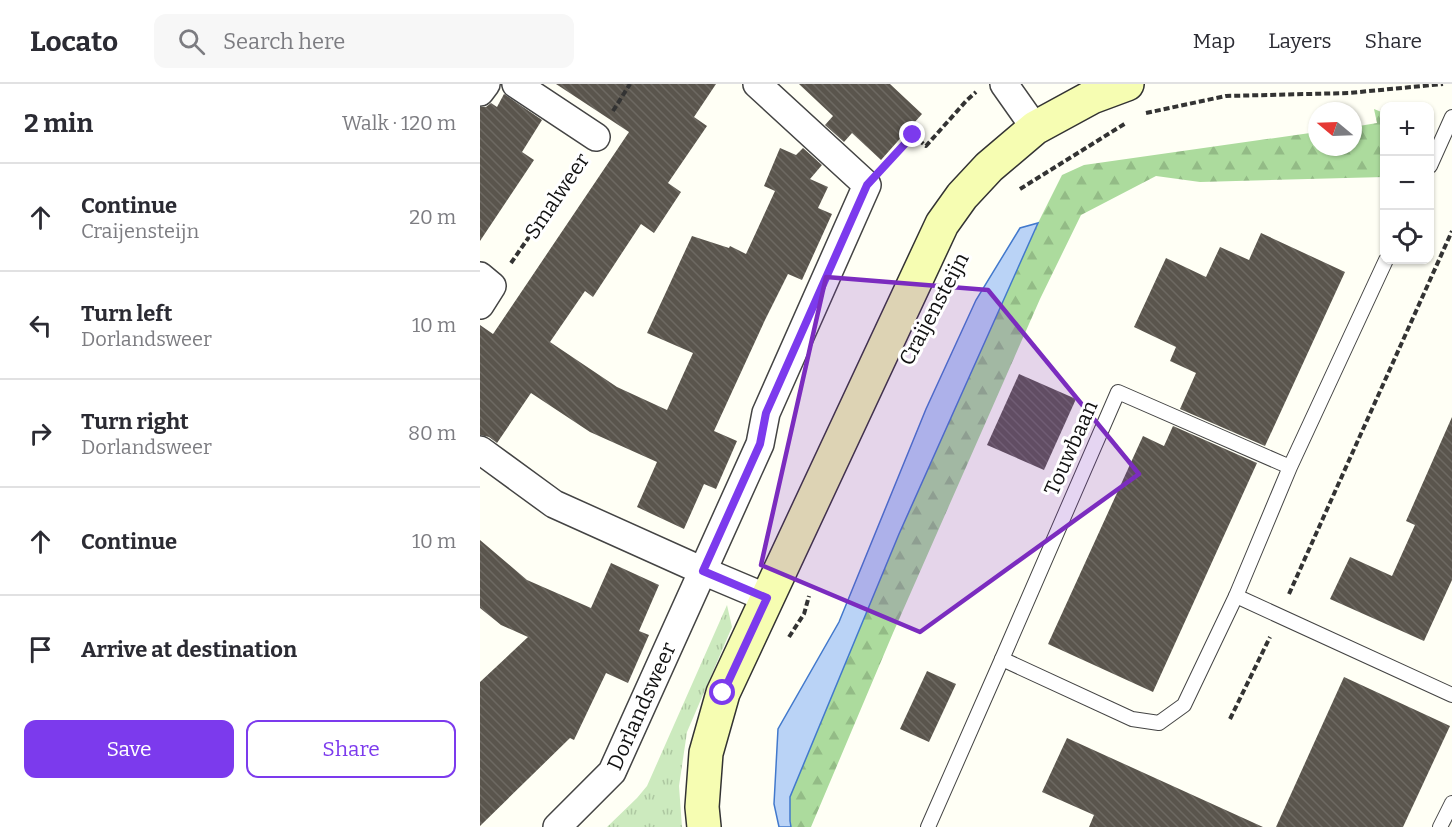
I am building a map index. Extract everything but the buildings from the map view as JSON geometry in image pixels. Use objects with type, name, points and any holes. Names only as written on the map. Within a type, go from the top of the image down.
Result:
[{"type":"street","points":[[480,92],[486,84]]},
{"type":"street","points":[[516,84],[596,137]]},
{"type":"street","points":[[757,84],[867,185]]},
{"type":"street","name":"Craijensteijn","points":[[704,827],[702,807],[706,753],[723,693],[942,224],[962,196],[982,174],[1035,128],[1092,97],[1127,84]]},
{"type":"street","points":[[992,87],[1035,128]]},
{"type":"street","name":"Dorlandsweer","points":[[557,827],[612,772],[760,444],[766,413],[867,185]]},
{"type":"street","points":[[480,450],[554,504],[767,598]]},
{"type":"lane","points":[[1434,157],[1452,117]]},
{"type":"lane","points":[[1002,659],[1132,719],[1159,723],[1184,705],[1236,596],[1290,467],[1384,264]]},
{"type":"lane","name":"Touwbaan","points":[[928,827],[1118,392],[1290,467]]},
{"type":"lane","points":[[1236,596],[1452,695]]},
{"type":"lane","points":[[1440,827],[1452,803]]},
{"type":"path","name":"Smalweer","points":[[484,289],[503,273],[579,164],[630,84]]},
{"type":"path","points":[[1142,114],[1226,96],[1348,93],[1443,84]]},
{"type":"path","points":[[867,185],[913,135],[926,146],[967,100],[992,87]]},
{"type":"path","points":[[1011,194],[1132,120]]},
{"type":"path","points":[[1230,719],[1280,615],[1452,231]]},
{"type":"path","points":[[786,644],[804,614],[811,588]]},
{"type":"highlighted area","points":[[826,277],[988,290],[1139,474],[920,632],[761,565]]},
{"type":"green space","points":[[1374,109],[1380,111],[1380,177],[1200,182],[1156,176],[1081,215],[1040,299],[893,633],[811,827],[791,827],[790,797],[899,534],[1038,223],[1062,175],[1084,165],[1308,133],[1308,156],[1362,156],[1362,126],[1377,123]]},
{"type":"green space","points":[[727,605],[732,627],[687,732],[679,786],[682,827],[607,827],[647,786]]},
{"type":"water","points":[[1038,223],[899,534],[790,797],[791,827],[779,827],[774,804],[778,729],[839,622],[926,409],[976,300],[1020,228]]},
{"type":"route","points":[[723,693],[767,598],[703,571],[760,444],[766,413],[867,185],[913,135]]}]
